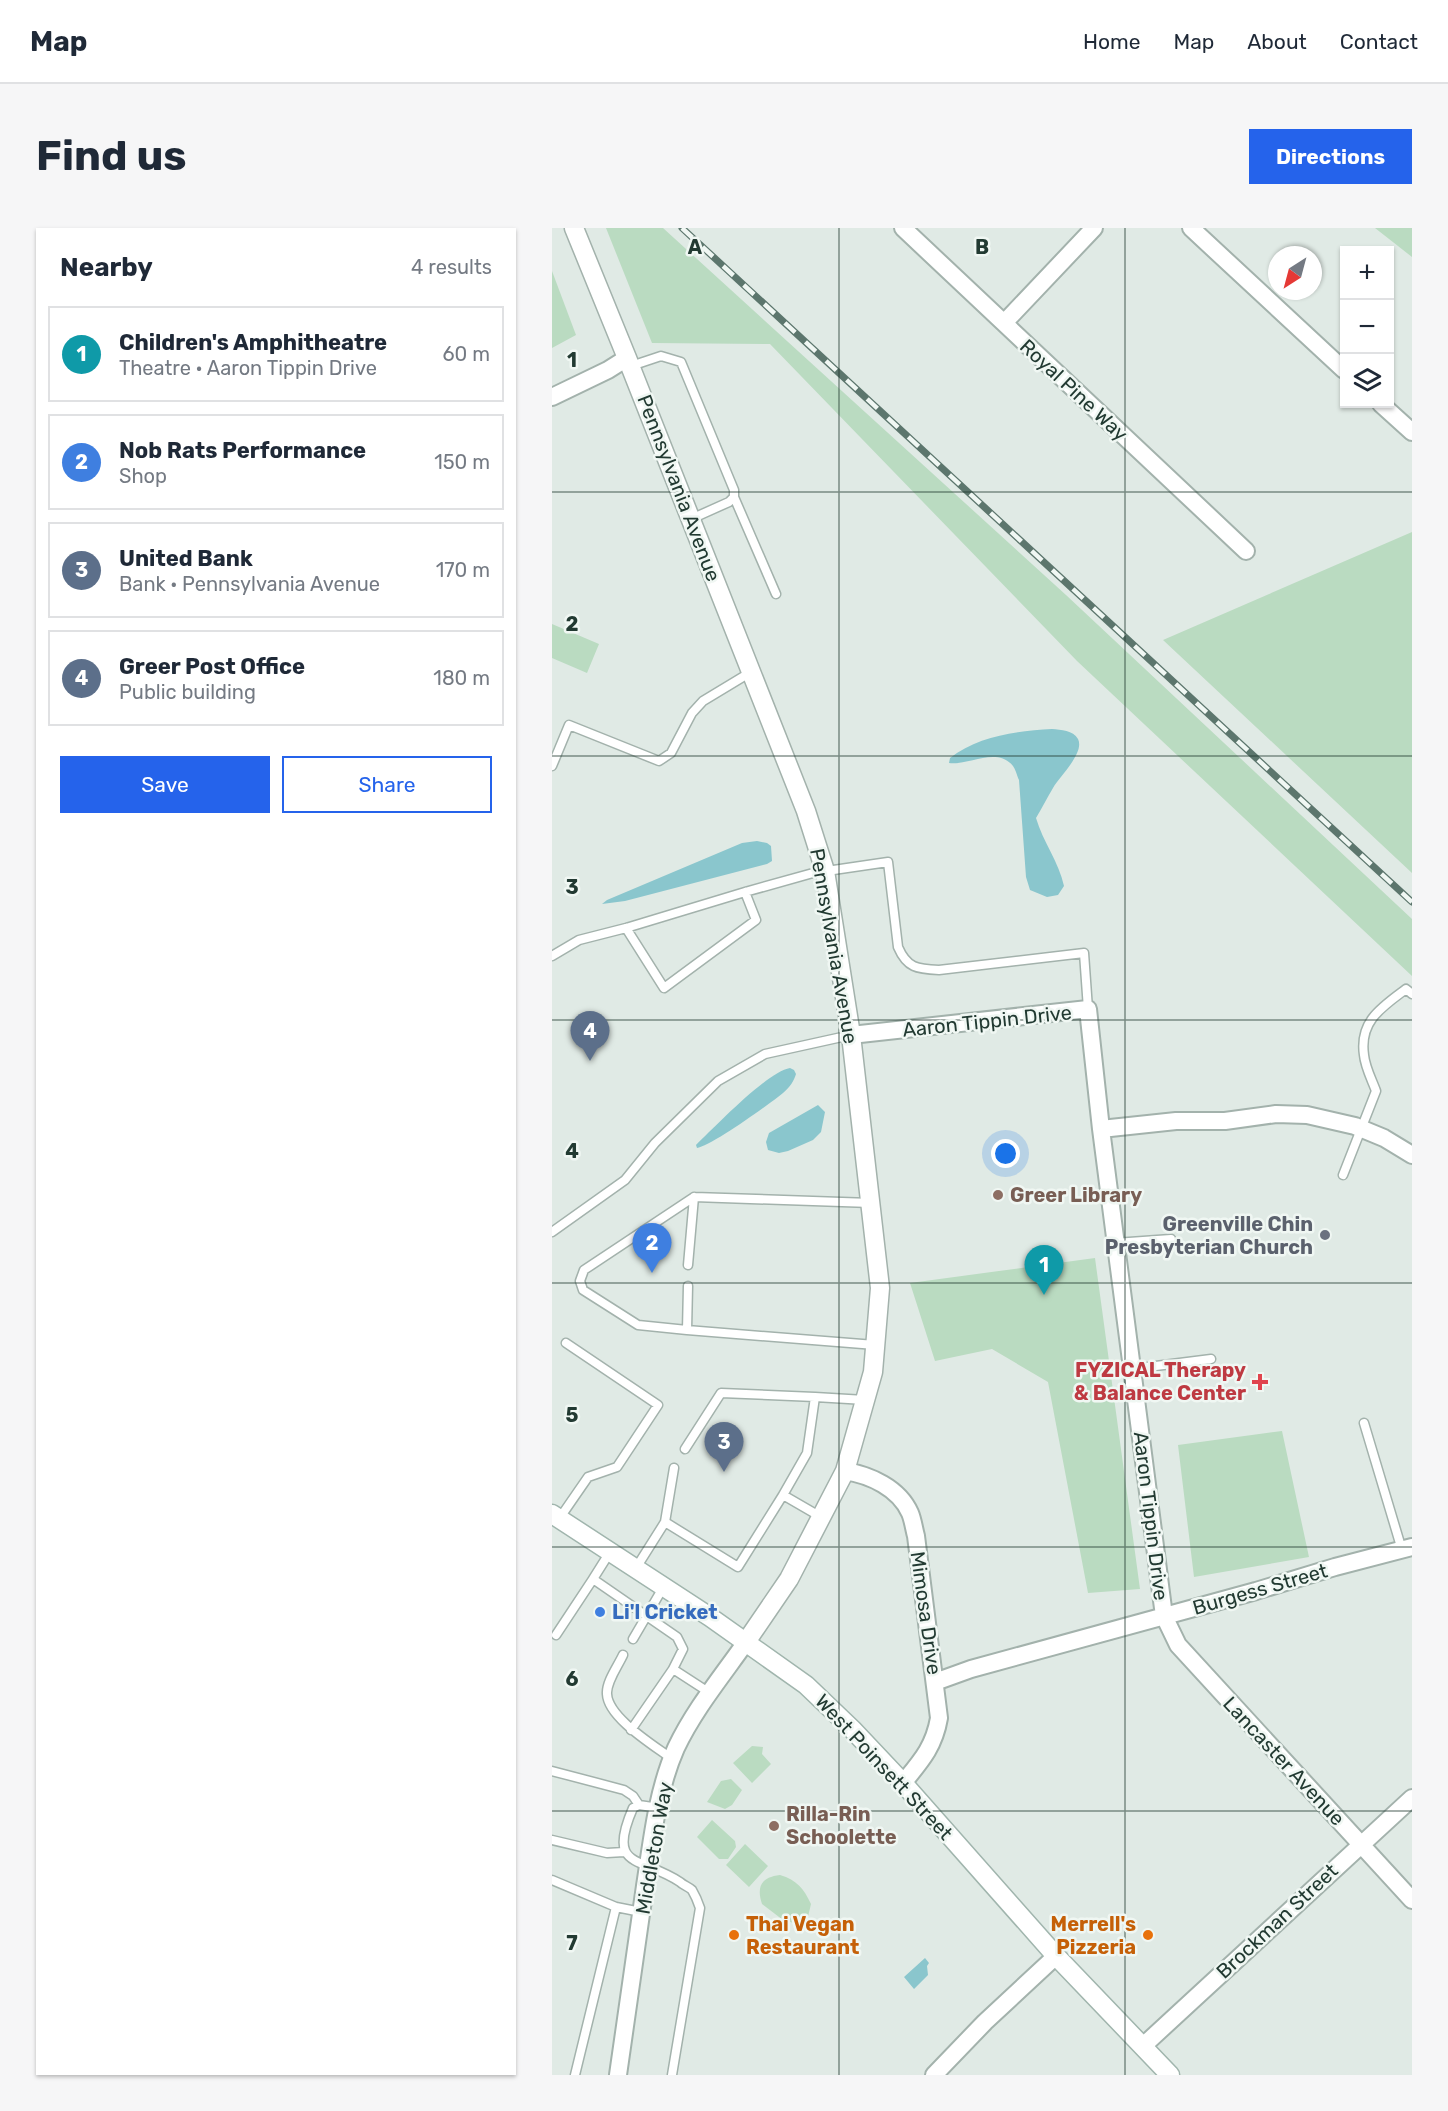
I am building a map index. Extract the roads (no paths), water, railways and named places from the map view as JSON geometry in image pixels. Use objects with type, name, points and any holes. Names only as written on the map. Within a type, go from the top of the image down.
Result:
[{"type":"street","name":"Pennsylvania Avenue","points":[[574,228],[806,811],[825,871],[851,1035],[880,1288],[873,1372],[845,1471],[789,1579],[746,1642]]},
{"type":"street","name":"Royal Pine Way","points":[[903,228],[1246,551]]},
{"type":"street","points":[[1004,323],[1094,228]]},
{"type":"street","points":[[1191,228],[1340,366]]},
{"type":"street","points":[[552,397],[629,362]]},
{"type":"street","points":[[1385,408],[1412,432]]},
{"type":"street","name":"Aaron Tippin Drive","points":[[851,1035],[1088,1009],[1115,1244],[1164,1616]]},
{"type":"street","points":[[1101,1130],[1176,1121],[1214,1121],[1276,1114],[1307,1115],[1360,1128],[1384,1138],[1412,1155]]},
{"type":"street","name":"Mimosa Drive","points":[[845,1471],[860,1473],[891,1490],[911,1514],[916,1536],[939,1718],[936,1735],[929,1750],[903,1783]]},
{"type":"street","name":"West Poinsett Street","points":[[556,1516],[664,1586],[806,1685],[903,1783],[1056,1956],[1170,2075]]},
{"type":"street","name":"Burgess Street","points":[[935,1683],[971,1669],[1407,1548]]},
{"type":"street","name":"Lancaster Avenue","points":[[1164,1616],[1178,1645],[1412,1900]]},
{"type":"street","name":"Middleton Way","points":[[618,2075],[648,1866],[658,1808],[672,1759],[684,1733],[746,1642]]},
{"type":"street","name":"Brockman Street","points":[[1143,2046],[1412,1798]]},
{"type":"street","points":[[934,2075],[1056,1956]]},
{"type":"lane","points":[[629,362],[661,356],[681,362],[734,490],[734,497],[776,594]]},
{"type":"lane","points":[[691,519],[729,502],[734,497]]},
{"type":"lane","points":[[552,766],[569,725],[659,761],[671,753],[692,713],[703,700],[751,672]]},
{"type":"lane","points":[[552,956],[579,940],[745,892],[813,873],[888,862],[898,947],[903,959],[918,969],[939,970],[1084,953],[1088,1009]]},
{"type":"lane","points":[[626,928],[664,988],[756,920],[745,892]]},
{"type":"lane","points":[[1343,1175],[1376,1091],[1364,1056],[1365,1028],[1381,1007],[1406,989],[1412,994]]},
{"type":"lane","points":[[552,1232],[625,1180],[655,1143],[718,1081],[765,1054],[851,1035]]},
{"type":"lane","points":[[688,1265],[694,1197]]},
{"type":"lane","points":[[870,1203],[694,1197],[584,1270],[580,1281],[583,1290],[638,1325],[875,1345]]},
{"type":"lane","points":[[1115,1244],[1171,1239]]},
{"type":"lane","points":[[687,1330],[688,1286]]},
{"type":"lane","points":[[556,1516],[588,1477],[616,1467],[658,1406],[566,1343]]},
{"type":"lane","points":[[1132,1369],[1211,1359]]},
{"type":"lane","points":[[685,1449],[720,1393],[865,1400]]},
{"type":"lane","points":[[665,1522],[738,1567],[807,1453],[815,1397]]},
{"type":"lane","points":[[1364,1424],[1407,1548]]},
{"type":"lane","points":[[636,1568],[665,1522],[674,1468]]},
{"type":"lane","points":[[783,1495],[821,1517]]},
{"type":"lane","points":[[556,1635],[610,1552]]},
{"type":"lane","points":[[593,1579],[678,1637],[683,1649],[673,1670],[631,1730]]},
{"type":"lane","points":[[633,1639],[664,1586]]},
{"type":"lane","points":[[623,1655],[610,1682],[607,1695],[615,1712],[631,1730],[672,1759]]},
{"type":"lane","points":[[673,1670],[710,1693]]},
{"type":"lane","points":[[552,1771],[624,1790],[633,1796],[639,1805]]},
{"type":"lane","points":[[658,1808],[639,1805],[633,1808],[623,1843],[624,1852],[630,1859],[674,1878],[692,1890],[700,1908],[672,2075]]},
{"type":"lane","points":[[552,1840],[607,1853],[624,1852]]},
{"type":"lane","points":[[552,1880],[616,1907],[641,1912]]},
{"type":"lane","points":[[575,2075],[616,1907]]},
{"type":"water","points":[[1052,729],[1073,734],[1078,739],[1079,745],[1075,758],[1053,788],[1036,818],[1064,886],[1058,895],[1047,897],[1030,890],[1026,877],[1019,780],[1013,766],[1006,760],[991,757],[949,763],[950,758],[973,744],[985,740],[1012,733]]},
{"type":"water","points":[[757,841],[771,846],[772,861],[767,864],[625,901],[602,904],[742,843]]},
{"type":"water","points":[[790,1068],[796,1074],[783,1093],[727,1133],[697,1148],[696,1145],[755,1089],[768,1079]]},
{"type":"water","points":[[818,1105],[825,1112],[821,1132],[813,1140],[779,1153],[768,1150],[766,1142],[769,1133]]},
{"type":"water","points":[[925,1958],[929,1963],[928,1975],[914,1989],[904,1977]]},
{"type":"railway","points":[[682,228],[1412,902]]},
{"type":"place","name":"Greer Post Office","points":[[590,1061]]},
{"type":"place","name":"Greer Library","points":[[998,1195]]},
{"type":"place","name":"Greenville Chin Presbyterian Church","points":[[1325,1235]]},
{"type":"place","name":"Nob Rats Performance","points":[[652,1273]]},
{"type":"place","name":"Children's Amphitheatre","points":[[1044,1295]]},
{"type":"place","name":"FYZICAL Therapy & Balance Center","points":[[1260,1382]]},
{"type":"place","name":"United Bank","points":[[724,1472]]},
{"type":"place","name":"Li'l Cricket","points":[[600,1612]]},
{"type":"place","name":"Rilla-Rin Schoolette","points":[[774,1826]]},
{"type":"place","name":"Thai Vegan Restaurant","points":[[734,1935]]},
{"type":"place","name":"Merrell's Pizzeria","points":[[1148,1935]]}]
